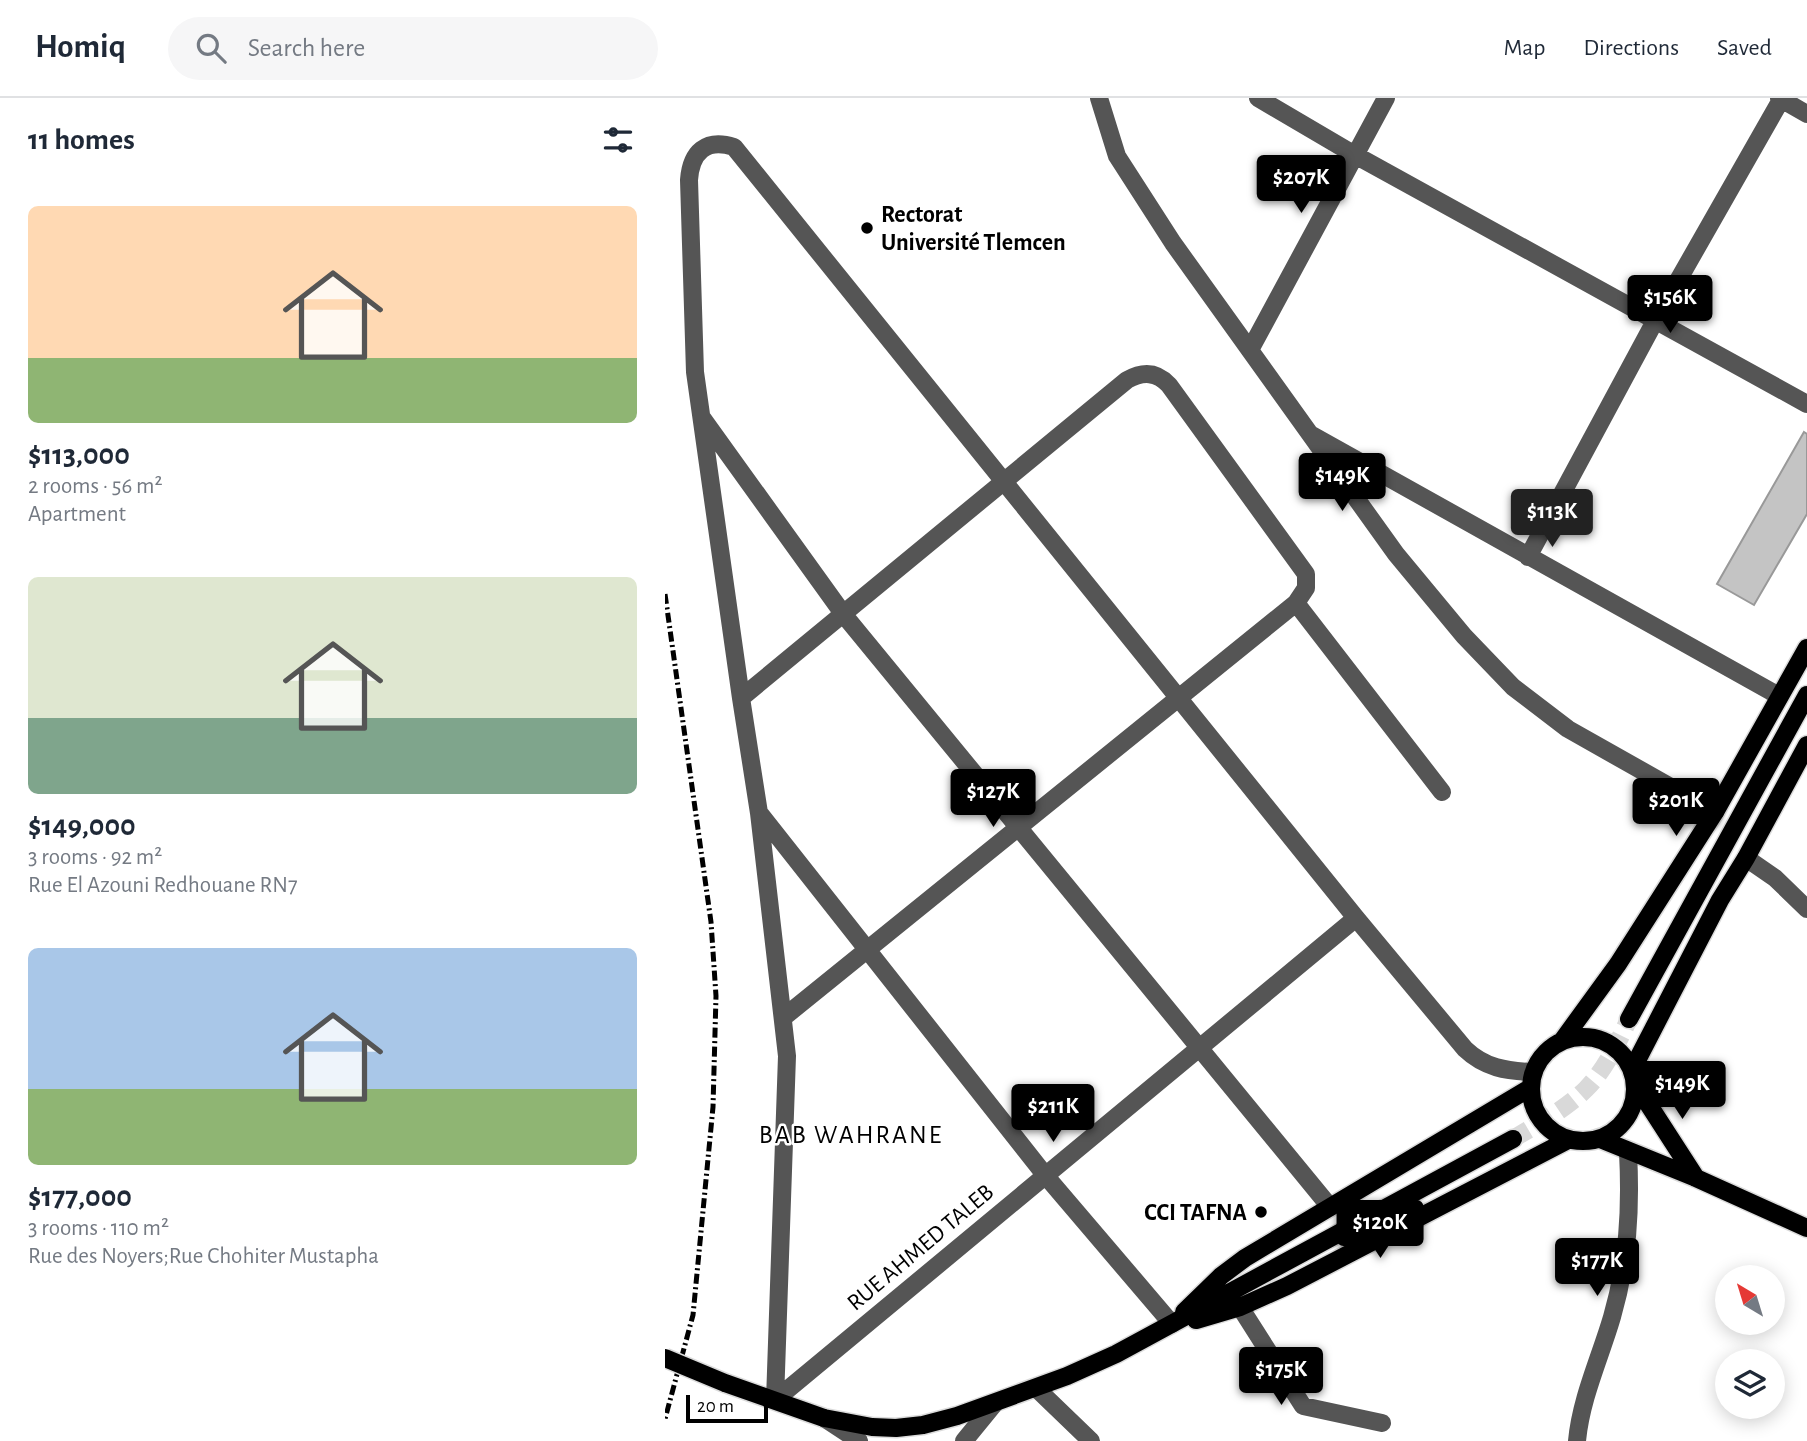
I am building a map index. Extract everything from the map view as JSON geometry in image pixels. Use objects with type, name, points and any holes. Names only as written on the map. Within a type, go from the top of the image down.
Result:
[{"type":"main road","points":[[1807,648],[1715,812],[1611,974],[1562,1041],[1540,1059],[1532,1080],[1537,1114],[1545,1125],[1568,1140],[1589,1142],[1600,1139],[1615,1131],[1627,1118],[1635,1102],[1634,1077],[1720,900],[1746,858],[1807,745]]},
{"type":"main road","points":[[1629,1019],[1807,695]]},
{"type":"main road","points":[[1562,1041],[1578,1037],[1595,1038],[1611,1044],[1624,1055],[1634,1077],[1696,1178]]},
{"type":"main road","points":[[1172,1324],[1229,1270],[1532,1080]]},
{"type":"main road","points":[[665,1358],[824,1419],[872,1427],[909,1427],[957,1416],[1035,1388],[1116,1354],[1513,1139]]},
{"type":"main road","points":[[1600,1139],[1807,1228]]},
{"type":"main road","points":[[1172,1324],[1240,1307],[1287,1286],[1568,1140]]},
{"type":"street","points":[[1099,98],[1117,156],[1173,243],[1396,554],[1464,636],[1513,687],[1569,729],[1715,812]]},
{"type":"street","points":[[1258,98],[1355,155],[1807,404]]},
{"type":"street","points":[[1249,350],[1386,98]]},
{"type":"street","points":[[1528,557],[1655,321],[1781,98],[1807,114]]},
{"type":"street","points":[[775,1400],[787,1089],[784,1017],[759,813],[695,372],[689,180],[690,164],[696,154],[708,146],[723,143],[734,147],[1356,918],[1474,1057],[1497,1069],[1532,1080]]},
{"type":"street","points":[[741,698],[1135,375],[1154,374],[1169,385],[1303,568],[1306,587],[1296,603],[784,1017]]},
{"type":"street","points":[[701,416],[844,615],[1329,1207]]},
{"type":"street","points":[[1307,432],[1779,696]]},
{"type":"street","points":[[1296,603],[1442,792]]},
{"type":"street","points":[[759,813],[1045,1175],[1172,1324]]},
{"type":"street","points":[[1746,858],[1775,878],[1807,909]]},
{"type":"street","name":"RUE AHMED TALEB","points":[[775,1400],[1356,918]]},
{"type":"street","points":[[1569,1441],[1578,1432],[1625,1264],[1630,1224],[1628,1152]]},
{"type":"street","points":[[1240,1307],[1303,1406],[1382,1423]]},
{"type":"street","points":[[1035,1388],[1091,1441]]},
{"type":"street","points":[[964,1441],[995,1403]]},
{"type":"street","points":[[824,1419],[859,1441]]},
{"type":"building","points":[[1804,432],[1807,434],[1807,514],[1754,605],[1717,584]]},
{"type":"tunnel","points":[[1513,1139],[1560,1110],[1593,1082],[1629,1019]]},
{"type":"railway","points":[[665,594],[711,922],[716,996],[713,1107],[693,1315],[665,1419]]},
{"type":"place","name":"Rectorat Université Tlemcen","points":[[867,228]]},
{"type":"place","name":"CCI TAFNA","points":[[1261,1212]]},
{"type":"district","name":"BAB WAHRANE","points":[[851,1134]]}]
